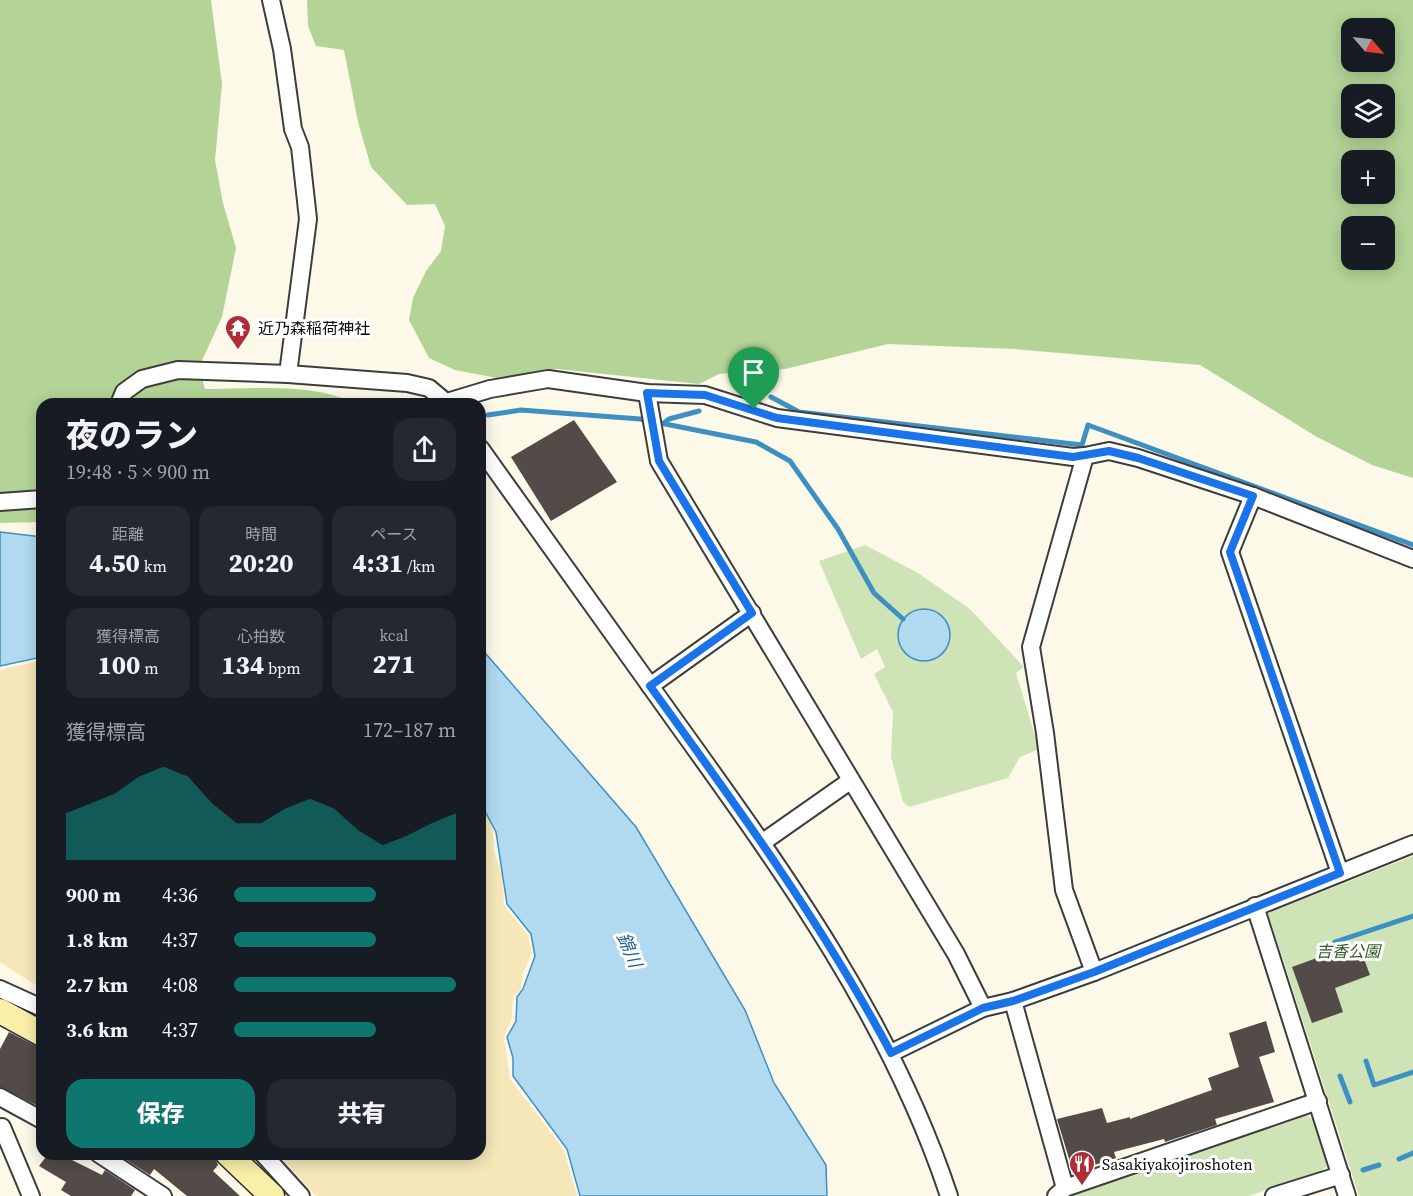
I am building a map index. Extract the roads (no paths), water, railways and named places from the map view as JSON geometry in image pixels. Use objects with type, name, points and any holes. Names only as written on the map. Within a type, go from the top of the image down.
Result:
[{"type":"main road","points":[[0,1011],[36,1031]]},
{"type":"main road","points":[[234,1160],[272,1196]]},
{"type":"street","points":[[271,0],[282,50],[293,129],[300,147],[305,174],[308,219],[288,374]]},
{"type":"street","points":[[122,398],[124,392],[142,379],[178,370],[288,374],[407,383],[429,388],[442,398]]},
{"type":"street","points":[[463,398],[490,389],[548,379],[647,393],[705,395],[777,418],[1073,457],[1109,451],[1253,496],[1413,558]]},
{"type":"street","points":[[647,393],[659,461],[956,954],[983,1008]]},
{"type":"street","points":[[486,456],[763,842],[857,990],[891,1053],[948,1196]]},
{"type":"street","points":[[1085,456],[1030,647],[1046,734],[1064,890],[1094,972]]},
{"type":"street","points":[[1253,496],[1230,552],[1340,873]]},
{"type":"street","points":[[0,502],[36,499]]},
{"type":"street","points":[[650,686],[752,613]]},
{"type":"street","points":[[763,842],[850,781]]},
{"type":"street","points":[[891,1053],[983,1008],[1013,1001],[1094,972],[1413,844]]},
{"type":"street","points":[[1255,906],[1347,1196]]},
{"type":"street","points":[[0,989],[36,1005]]},
{"type":"street","points":[[1013,1001],[1061,1192],[1318,1101]]},
{"type":"street","points":[[0,1097],[36,1116]]},
{"type":"street","points":[[31,1196],[1,1127],[36,1117]]},
{"type":"street","points":[[108,1160],[163,1196]]},
{"type":"street","points":[[268,1160],[301,1196]]},
{"type":"street","points":[[1274,1196],[1341,1175]]},
{"type":"water","points":[[0,532],[36,536],[36,658],[0,666]]},
{"type":"water","points":[[919,609],[929,609],[938,613],[946,621],[950,635],[946,649],[938,657],[929,661],[919,661],[910,657],[902,649],[898,640],[898,630],[902,621],[910,613]]},
{"type":"water","name":"錦川","points":[[486,654],[636,827],[745,1010],[774,1083],[826,1165],[827,1196],[580,1196],[567,1149],[513,1076],[513,1058],[507,1037],[516,1021],[517,997],[523,989],[535,956],[531,934],[507,904],[496,832],[486,813]]},
{"type":"waterway","points":[[771,397],[799,412],[1082,445],[1088,425],[1413,545]]},
{"type":"waterway","points":[[488,415],[521,410],[640,419],[756,442],[790,461],[838,529],[874,593],[903,619]]},
{"type":"waterway","points":[[664,423],[669,419],[699,411]]},
{"type":"waterway","points":[[1335,942],[1413,916]]},
{"type":"waterway","points":[[1366,1061],[1374,1085],[1413,1072]]},
{"type":"waterway","points":[[1340,1076],[1350,1102]]},
{"type":"waterway","points":[[1399,1159],[1413,1153]]},
{"type":"waterway","points":[[1363,1170],[1379,1165]]},
{"type":"place","name":"近乃森稲荷神社","points":[[238,351]]},
{"type":"place","name":"Sasakiyakojiroshoten","points":[[1082,1187]]},
{"type":"park label","name":"吉香公園","points":[[1348,951]]}]
